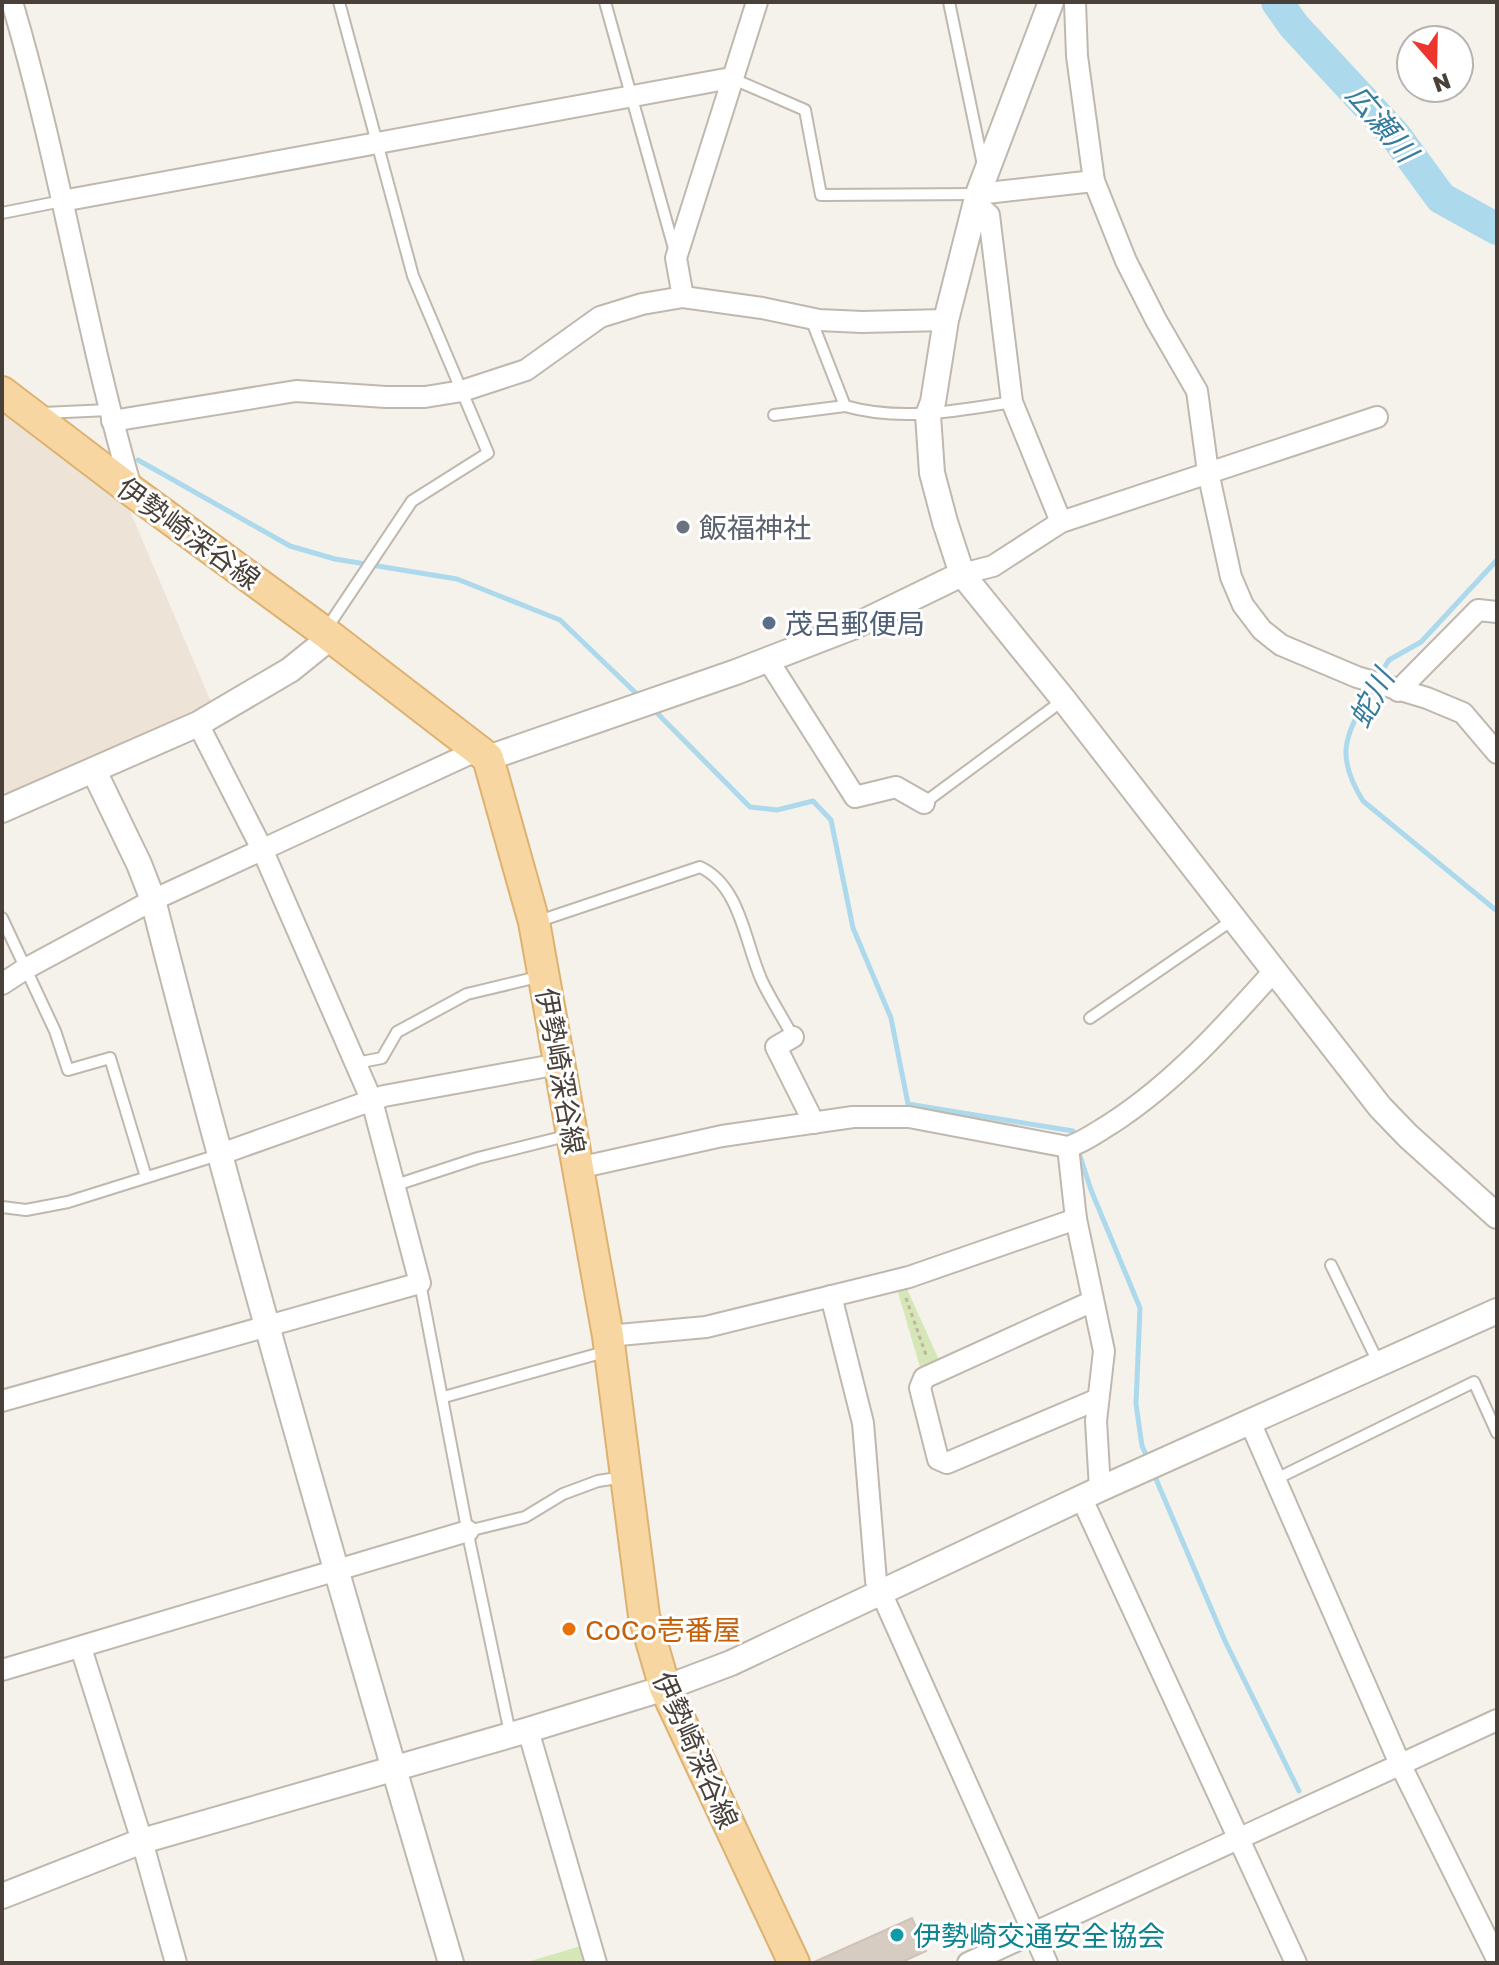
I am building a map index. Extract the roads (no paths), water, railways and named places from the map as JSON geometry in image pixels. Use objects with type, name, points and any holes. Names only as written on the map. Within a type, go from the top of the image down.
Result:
[{"type":"main road","name":"伊勢崎深谷線","points":[[2,392],[328,634],[483,754],[534,922],[609,1343],[644,1616],[665,1688],[794,1963]]},
{"type":"street","points":[[12,2],[62,201],[110,415],[132,491]]},
{"type":"street","points":[[683,297],[676,258],[757,2]]},
{"type":"street","points":[[1051,2],[980,192],[946,320],[933,402],[928,415],[932,473],[962,574],[1235,918],[1380,1107],[1497,1216]]},
{"type":"street","points":[[1075,2],[1077,56],[1094,181],[1126,261],[1197,391],[1208,472],[1231,577],[1243,605],[1262,630],[1281,645],[1357,677],[1427,698],[1463,713],[1497,753]]},
{"type":"street","points":[[62,201],[731,78]]},
{"type":"street","points":[[980,192],[1094,181]]},
{"type":"street","points":[[980,192],[989,215],[1012,402],[1061,522]]},
{"type":"street","points":[[110,415],[296,391],[386,397],[425,397],[462,391],[526,370],[600,317],[642,304],[683,297],[762,308],[811,319],[862,322],[946,320]]},
{"type":"street","points":[[2,984],[153,900],[262,849],[483,754],[768,660],[855,626],[962,574],[993,566],[1061,522],[1377,417]]},
{"type":"street","points":[[1398,691],[1478,610],[1497,612]]},
{"type":"street","points":[[4,805],[94,771],[198,724],[290,670],[328,634]]},
{"type":"street","points":[[768,660],[855,797],[896,787],[924,803]]},
{"type":"street","points":[[2,1401],[420,1283],[372,1101],[262,849],[198,724]]},
{"type":"street","points":[[94,771],[104,787],[153,900],[266,1327],[451,1963]]},
{"type":"street","points":[[578,1168],[722,1136],[853,1117],[909,1117],[1068,1147],[1081,1143],[1141,1104],[1205,1047],[1275,970]]},
{"type":"street","points":[[793,1037],[776,1047],[814,1123]]},
{"type":"street","points":[[218,1155],[372,1101],[559,1064]]},
{"type":"street","points":[[1068,1147],[1076,1219],[1104,1351],[1091,1494],[1296,1963]]},
{"type":"street","points":[[609,1343],[706,1327],[900,1279],[1076,1219]]},
{"type":"street","points":[[831,1296],[863,1423],[876,1581],[1047,1963]]},
{"type":"street","points":[[1093,1301],[924,1378],[920,1388],[938,1459],[947,1463],[1098,1399]]},
{"type":"street","points":[[2,1896],[142,1841],[519,1733],[665,1688],[731,1663],[1091,1494],[1497,1311]]},
{"type":"street","points":[[1250,1422],[1400,1764],[1497,1959]]},
{"type":"street","points":[[2,1670],[468,1531]]},
{"type":"street","points":[[81,1648],[142,1841],[176,1963]]},
{"type":"street","points":[[968,1963],[1497,1720]]},
{"type":"street","points":[[519,1733],[596,1963]]},
{"type":"lane","points":[[328,634],[412,501],[488,453],[413,276],[339,2]]},
{"type":"lane","points":[[605,2],[676,258]]},
{"type":"lane","points":[[731,78],[805,110],[821,195],[980,192],[949,2]]},
{"type":"lane","points":[[2,213],[62,201]]},
{"type":"lane","points":[[811,319],[845,406]]},
{"type":"lane","points":[[774,415],[845,406],[861,411],[928,415],[1012,402]]},
{"type":"lane","points":[[31,414],[110,415]]},
{"type":"lane","points":[[924,803],[1064,700]]},
{"type":"lane","points":[[534,922],[700,867],[709,871],[731,896],[762,980],[793,1037]]},
{"type":"lane","points":[[2,918],[55,1031],[68,1070],[110,1058],[146,1177]]},
{"type":"lane","points":[[1090,1018],[1235,918]]},
{"type":"lane","points":[[356,1063],[382,1058],[397,1032],[467,994],[544,976]]},
{"type":"lane","points":[[396,1185],[478,1158],[572,1135]]},
{"type":"lane","points":[[2,1207],[26,1210],[68,1202],[218,1155]]},
{"type":"lane","points":[[1331,1265],[1379,1364]]},
{"type":"lane","points":[[420,1283],[468,1531],[519,1733]]},
{"type":"lane","points":[[444,1397],[609,1343]]},
{"type":"lane","points":[[1276,1479],[1474,1382],[1497,1433]]},
{"type":"lane","points":[[468,1531],[525,1517],[563,1494],[598,1481],[626,1476]]},
{"type":"waterway","name":"広瀬川","points":[[1277,2],[1294,26],[1395,135],[1441,198],[1497,229]]},
{"type":"waterway","points":[[138,460],[290,546],[335,559],[457,579],[560,620],[640,697]]},
{"type":"waterway","name":"蛇川","points":[[1378,678],[1389,660],[1421,642],[1497,560]]},
{"type":"waterway","name":"蛇川","points":[[1373,686],[1347,742],[1348,769],[1363,801],[1497,911]]},
{"type":"waterway","points":[[653,709],[750,807],[777,810],[813,801],[831,820],[853,928],[891,1018],[908,1104],[1073,1131],[1074,1137]]},
{"type":"waterway","points":[[1077,1147],[1091,1190],[1140,1308],[1136,1404],[1142,1446],[1148,1459]]},
{"type":"waterway","points":[[1153,1472],[1225,1641],[1299,1791]]},
{"type":"place","name":"飯福神社","points":[[683,527]]},
{"type":"place","name":"茂呂郵便局","points":[[769,623]]},
{"type":"place","name":"CoCo壱番屋","points":[[569,1629]]},
{"type":"place","name":"伊勢崎交通安全協会","points":[[897,1935]]}]
